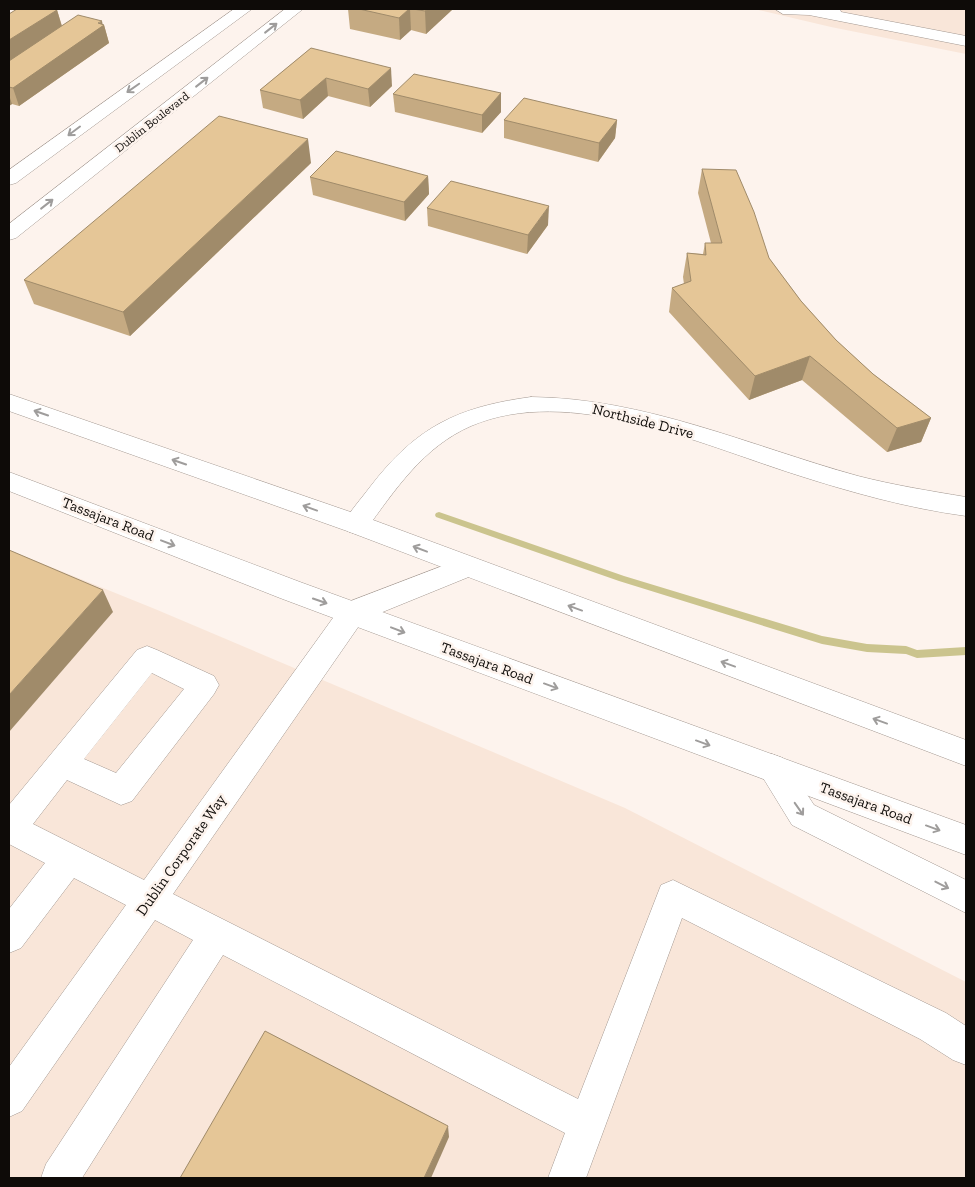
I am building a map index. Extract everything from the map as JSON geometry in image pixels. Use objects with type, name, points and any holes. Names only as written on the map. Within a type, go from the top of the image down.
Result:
[{"type":"main road","points":[[9,179],[244,9]]},
{"type":"main road","name":"Dublin Boulevard","points":[[9,234],[295,9]]},
{"type":"main road","points":[[783,9],[815,12],[966,41]]},
{"type":"main road","points":[[815,12],[855,9]]},
{"type":"main road","points":[[9,402],[356,524],[466,567],[966,753]]},
{"type":"main road","name":"Northside Drive","points":[[356,524],[398,467],[431,439],[472,418],[499,409],[542,403],[595,407],[649,419],[859,485],[966,507]]},
{"type":"main road","name":"Tassajara Road","points":[[9,481],[290,590],[966,840]]},
{"type":"main road","points":[[353,612],[466,567]]},
{"type":"main road","name":"Dublin Corporate Way","points":[[9,1098],[353,612]]},
{"type":"main road","points":[[62,763],[121,791],[204,685],[146,658],[9,828],[588,1124]]},
{"type":"main road","points":[[772,768],[803,815],[966,897]]},
{"type":"main road","points":[[9,936],[69,858]]},
{"type":"main road","points":[[567,1178],[673,896],[933,1026],[966,1047]]},
{"type":"main road","points":[[60,1178],[217,934]]},
{"type":"shaded area","points":[[754,9],[966,9],[966,54],[831,27]]},
{"type":"shaded area","points":[[9,550],[155,609],[625,808],[966,982],[966,1178],[9,1178]]},
{"type":"building","points":[[17,9],[57,10],[9,40],[9,14]]},
{"type":"building","points":[[359,9],[409,9],[399,18]]},
{"type":"building","points":[[78,15],[102,21],[98,23],[104,25],[13,88],[9,87],[9,61]]},
{"type":"building","points":[[311,48],[391,68],[368,89],[326,78],[300,100],[260,90]]},
{"type":"building","points":[[414,74],[501,93],[482,115],[393,94]]},
{"type":"building","points":[[524,98],[617,120],[599,143],[504,120]]},
{"type":"building","points":[[219,116],[308,139],[123,312],[24,280]]},
{"type":"building","points":[[336,151],[428,176],[404,202],[310,177]]},
{"type":"building","points":[[702,169],[736,170],[754,212],[769,258],[801,301],[836,340],[873,374],[931,418],[897,428],[810,356],[755,376],[672,288],[691,281],[687,253],[706,255],[705,243],[722,243]]},
{"type":"building","points":[[451,181],[549,206],[528,235],[427,208]]},
{"type":"building","points":[[9,550],[103,590],[9,695]]},
{"type":"building","points":[[265,1031],[448,1126],[424,1178],[180,1178]]},
{"type":"waterway","points":[[439,515],[622,579],[822,640],[867,648],[906,650],[917,654],[966,651]]}]
